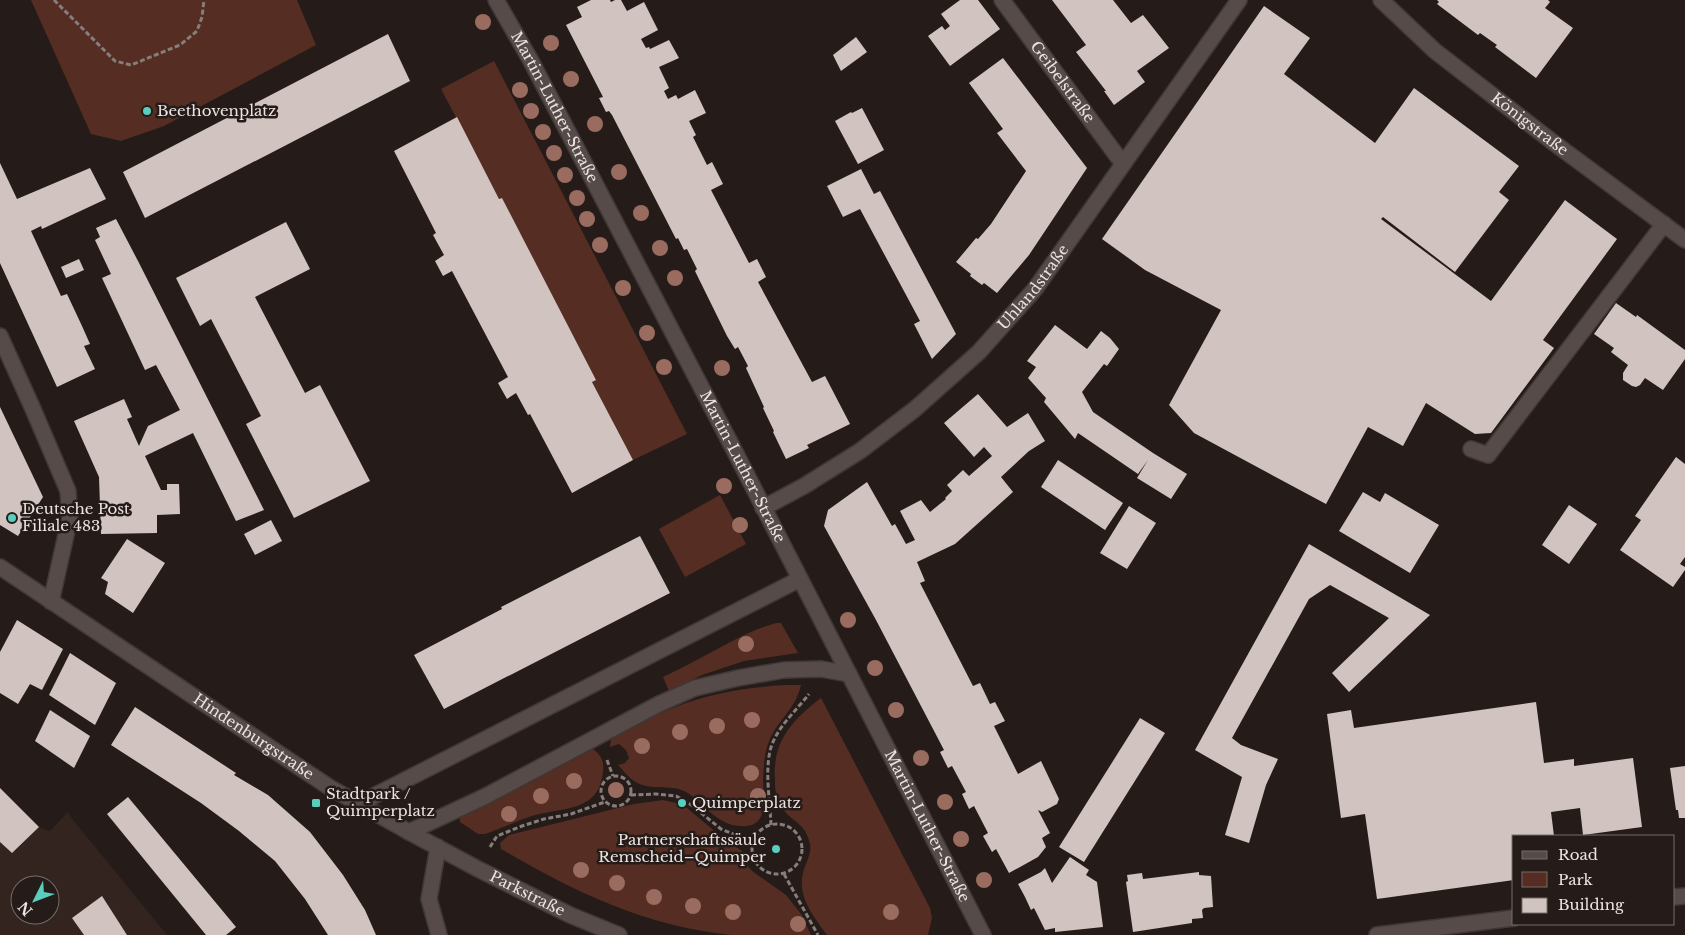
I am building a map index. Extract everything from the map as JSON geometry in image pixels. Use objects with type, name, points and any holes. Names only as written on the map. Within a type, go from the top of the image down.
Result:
[{"type":"street","name":"Martin-Luther-Straße","points":[[496,0],[531,61],[732,446],[983,935]]},
{"type":"street","name":"Geibelstraße","points":[[1002,0],[1124,164]]},
{"type":"street","name":"Uhlandstraße","points":[[764,508],[804,486],[860,451],[915,409],[979,352],[1035,289],[1239,0]]},
{"type":"street","name":"Königstraße","points":[[1381,0],[1435,51],[1554,143],[1685,240]]},
{"type":"street","points":[[1471,449],[1488,455],[1664,224]]},
{"type":"street","points":[[0,336],[68,491],[70,517],[51,602]]},
{"type":"street","name":"Hindenburgstraße","points":[[0,567],[325,785],[438,847]]},
{"type":"street","points":[[358,804],[800,580]]},
{"type":"street","points":[[409,832],[484,797],[659,704],[695,688],[784,670],[821,669],[849,674]]},
{"type":"street","points":[[438,847],[429,899],[439,935]]},
{"type":"street","name":"Parkstraße","points":[[438,847],[570,915],[619,935]]},
{"type":"street","points":[[1377,935],[1512,918]]},
{"type":"path","points":[[54,0],[115,62],[131,65],[180,45],[197,31],[202,17],[204,0]]},
{"type":"path","points":[[771,825],[768,775],[770,751],[776,736],[811,690]]},
{"type":"path","points":[[613,776],[620,776],[628,780],[631,787],[631,795],[627,802],[620,806],[612,806],[605,802],[601,794],[601,787],[605,780],[613,776]]},
{"type":"path","points":[[631,795],[656,794],[676,796],[690,804],[721,828],[752,842]]},
{"type":"path","points":[[478,869],[497,836],[544,819],[571,814],[605,802]]},
{"type":"path","points":[[771,825],[784,825],[795,832],[801,843],[802,856],[795,867],[784,874],[770,874],[759,867],[752,856],[752,842],[759,832],[771,825]]},
{"type":"path","points":[[784,874],[818,935]]},
{"type":"shaded area","points":[[68,812],[167,935],[127,935],[102,897],[72,917],[84,935],[0,935],[0,842],[12,853],[39,827],[50,831]]},
{"type":"green space","name":"Beethovenplatz","points":[[31,0],[297,0],[316,45],[164,126],[121,141],[91,134]]},
{"type":"green space","points":[[494,61],[687,434],[633,460],[592,382],[595,380],[502,198],[499,199],[441,89]]},
{"type":"green space","points":[[720,495],[746,544],[685,577],[659,529]]},
{"type":"green space","points":[[776,623],[781,623],[798,653],[744,661],[702,675],[669,691],[663,677],[741,637]]},
{"type":"green space","points":[[801,685],[794,702],[771,736],[768,744],[763,778],[764,807],[762,814],[754,824],[737,826],[724,822],[695,798],[680,789],[647,786],[634,781],[618,765],[625,763],[629,758],[626,750],[619,744],[610,747],[611,739],[674,707],[736,690]]},
{"type":"green space","points":[[821,698],[930,908],[932,918],[928,935],[827,935],[808,906],[802,890],[802,882],[810,852],[810,844],[805,831],[787,814],[779,802],[775,788],[775,766],[777,754],[786,733],[801,715]]},
{"type":"green space","points":[[593,749],[602,759],[603,772],[600,785],[587,802],[567,809],[532,816],[485,834],[478,834],[460,822],[460,818],[468,813]]},
{"type":"green space","points":[[663,800],[687,808],[742,851],[746,864],[752,871],[786,895],[801,914],[811,935],[731,935],[669,924],[611,905],[583,893],[501,849],[500,843],[509,835],[634,804]]},
{"type":"building","points":[[591,0],[610,0],[611,2],[621,0],[627,11],[644,2],[658,30],[641,39],[646,48],[649,47],[650,49],[669,40],[679,58],[659,67],[669,88],[664,91],[668,99],[676,95],[678,99],[695,90],[706,113],[689,121],[696,135],[693,137],[707,165],[712,162],[723,184],[711,190],[749,263],[757,259],[766,277],[758,282],[812,382],[825,376],[850,424],[807,445],[809,448],[786,459],[746,368],[748,366],[738,347],[735,349],[727,336],[695,271],[697,269],[687,249],[684,250],[678,238],[676,239],[612,115],[609,111],[606,112],[599,98],[603,97],[566,25],[582,17],[577,7]]},
{"type":"building","points":[[960,0],[978,0],[1000,29],[950,66],[928,36],[942,26],[945,30],[950,26],[941,14]]},
{"type":"building","points":[[1052,0],[1113,0],[1131,23],[1143,15],[1169,48],[1137,71],[1145,82],[1114,105],[1104,91],[1106,91],[1076,52],[1086,45]]},
{"type":"building","points":[[1437,0],[1548,0],[1550,2],[1545,8],[1573,28],[1536,78],[1495,47],[1497,45],[1480,33],[1478,35],[1437,4],[1439,2]]},
{"type":"building","points":[[1264,6],[1310,38],[1284,74],[1375,143],[1414,88],[1519,166],[1499,192],[1509,200],[1455,272],[1383,217],[1381,219],[1491,301],[1565,200],[1617,239],[1543,340],[1554,348],[1491,433],[1475,434],[1426,403],[1403,446],[1368,427],[1326,504],[1194,433],[1169,405],[1221,310],[1145,270],[1102,239]]},
{"type":"building","points":[[388,34],[410,81],[145,218],[123,172]]},
{"type":"building","points":[[856,37],[867,52],[841,71],[833,55]]},
{"type":"building","points":[[1003,58],[1087,168],[1029,255],[997,293],[984,283],[982,285],[970,276],[971,274],[956,262],[976,238],[978,239],[991,224],[1026,171],[997,133],[1003,129],[969,83]]},
{"type":"building","points":[[862,108],[884,150],[858,164],[835,121]]},
{"type":"building","points":[[457,117],[499,199],[502,198],[596,380],[592,382],[633,460],[572,493],[530,414],[528,415],[516,393],[507,399],[498,383],[508,377],[452,271],[443,276],[435,261],[444,255],[433,235],[436,233],[394,151]]},
{"type":"building","points":[[0,163],[17,199],[90,168],[106,199],[42,229],[41,226],[31,231],[61,296],[67,294],[82,326],[90,344],[84,346],[95,369],[57,387],[0,263]]},
{"type":"building","points":[[861,169],[874,194],[880,191],[956,334],[932,359],[914,324],[920,321],[860,209],[843,217],[827,186]]},
{"type":"building","points":[[116,219],[264,510],[236,521],[193,433],[145,456],[161,490],[167,490],[167,484],[179,484],[180,514],[157,515],[157,533],[101,534],[99,477],[74,421],[124,399],[132,417],[127,419],[139,446],[148,426],[180,410],[156,365],[145,370],[102,278],[111,274],[95,240],[100,237],[96,228]]},
{"type":"building","points":[[286,222],[310,269],[255,297],[305,393],[320,385],[370,481],[294,518],[246,424],[261,416],[211,319],[200,326],[176,278]]},
{"type":"building","points":[[79,259],[84,270],[66,278],[61,267]]},
{"type":"building","points":[[1616,303],[1636,317],[1637,315],[1685,350],[1685,359],[1663,390],[1645,378],[1636,387],[1623,380],[1623,373],[1628,365],[1611,352],[1614,348],[1594,334]]},
{"type":"building","points":[[1055,325],[1087,349],[1101,331],[1119,349],[1107,366],[1104,364],[1082,392],[1093,412],[1187,474],[1171,499],[1137,478],[1148,460],[1138,474],[1078,433],[1075,439],[1044,402],[1046,398],[1028,378],[1036,367],[1027,361]]},
{"type":"building","points":[[978,394],[1007,427],[1028,413],[1045,441],[1029,451],[1001,477],[1013,492],[955,544],[917,562],[925,581],[920,583],[973,686],[980,683],[990,704],[995,702],[1005,721],[994,726],[1018,774],[1041,761],[1059,799],[1057,804],[1042,812],[1038,810],[1050,833],[1042,838],[1046,847],[1038,857],[1009,873],[996,849],[992,852],[983,836],[988,833],[974,806],[969,809],[962,794],[966,792],[952,766],[948,768],[940,752],[944,750],[824,526],[828,510],[867,482],[892,526],[895,524],[906,544],[915,540],[900,511],[921,500],[930,512],[946,499],[952,491],[947,485],[963,470],[969,476],[992,456],[984,447],[974,457],[944,423]]},
{"type":"building","points":[[0,407],[43,497],[18,536],[0,525]]},
{"type":"building","points":[[1676,457],[1685,464],[1685,557],[1680,564],[1685,567],[1685,570],[1673,587],[1620,550],[1641,520],[1635,516]]},
{"type":"building","points":[[1058,460],[1123,503],[1105,530],[1041,487]]},
{"type":"building","points":[[1363,492],[1380,502],[1385,493],[1439,525],[1410,573],[1339,531]]},
{"type":"building","points":[[1569,505],[1597,524],[1569,564],[1542,545]]},
{"type":"building","points":[[1129,506],[1156,523],[1127,569],[1100,553]]},
{"type":"building","points":[[271,520],[282,541],[255,555],[244,534]]},
{"type":"building","points":[[640,536],[670,593],[444,709],[414,655],[502,609],[501,607]]},
{"type":"building","points":[[127,539],[165,563],[133,613],[105,594],[108,582],[101,578]]},
{"type":"building","points":[[1309,544],[1430,615],[1349,692],[1332,673],[1389,618],[1330,585],[1309,599],[1232,738],[1241,745],[1278,759],[1266,785],[1249,843],[1225,835],[1242,777],[1195,750]]},
{"type":"building","points":[[17,620],[63,649],[42,690],[30,684],[18,704],[0,693],[0,652]]},
{"type":"building","points":[[70,653],[116,683],[95,725],[49,695]]},
{"type":"building","points":[[1536,702],[1544,763],[1574,759],[1574,766],[1633,758],[1642,827],[1583,835],[1580,808],[1551,812],[1554,835],[1512,835],[1512,880],[1377,899],[1365,814],[1341,818],[1327,714],[1351,710],[1354,728]]},
{"type":"building","points":[[135,707],[236,773],[234,775],[268,795],[310,832],[343,875],[365,910],[376,935],[328,935],[305,899],[275,861],[201,803],[111,745]]},
{"type":"building","points":[[50,710],[90,736],[74,768],[35,741]]},
{"type":"building","points":[[1140,718],[1165,733],[1084,862],[1059,847]]},
{"type":"building","points":[[1685,766],[1685,818],[1679,818],[1678,810],[1676,810],[1670,768]]},
{"type":"building","points":[[0,788],[39,827],[12,853],[0,842]]},
{"type":"building","points":[[128,797],[236,927],[226,935],[206,935],[107,814]]},
{"type":"building","points":[[1070,857],[1089,870],[1086,875],[1097,882],[1103,927],[1055,932],[1055,928],[1045,930],[1034,908],[1031,910],[1018,884],[1045,868],[1052,883]]},
{"type":"building","points":[[1199,872],[1199,875],[1211,876],[1213,907],[1202,910],[1203,918],[1192,919],[1192,923],[1133,932],[1126,882],[1128,881],[1127,875],[1142,873],[1143,879]]},
{"type":"building","points":[[102,896],[127,935],[84,935],[72,918]]},
{"type":"place","name":"Beethovenplatz","points":[[147,111]]},
{"type":"place","name":"Deutsche Post Filiale 483","points":[[12,518]]},
{"type":"place","name":"Stadtpark / Quimperplatz","points":[[316,803]]},
{"type":"place","name":"Quimperplatz","points":[[682,803]]},
{"type":"place","name":"Partnerschaftssäule Remscheid–Quimper","points":[[776,849]]}]
